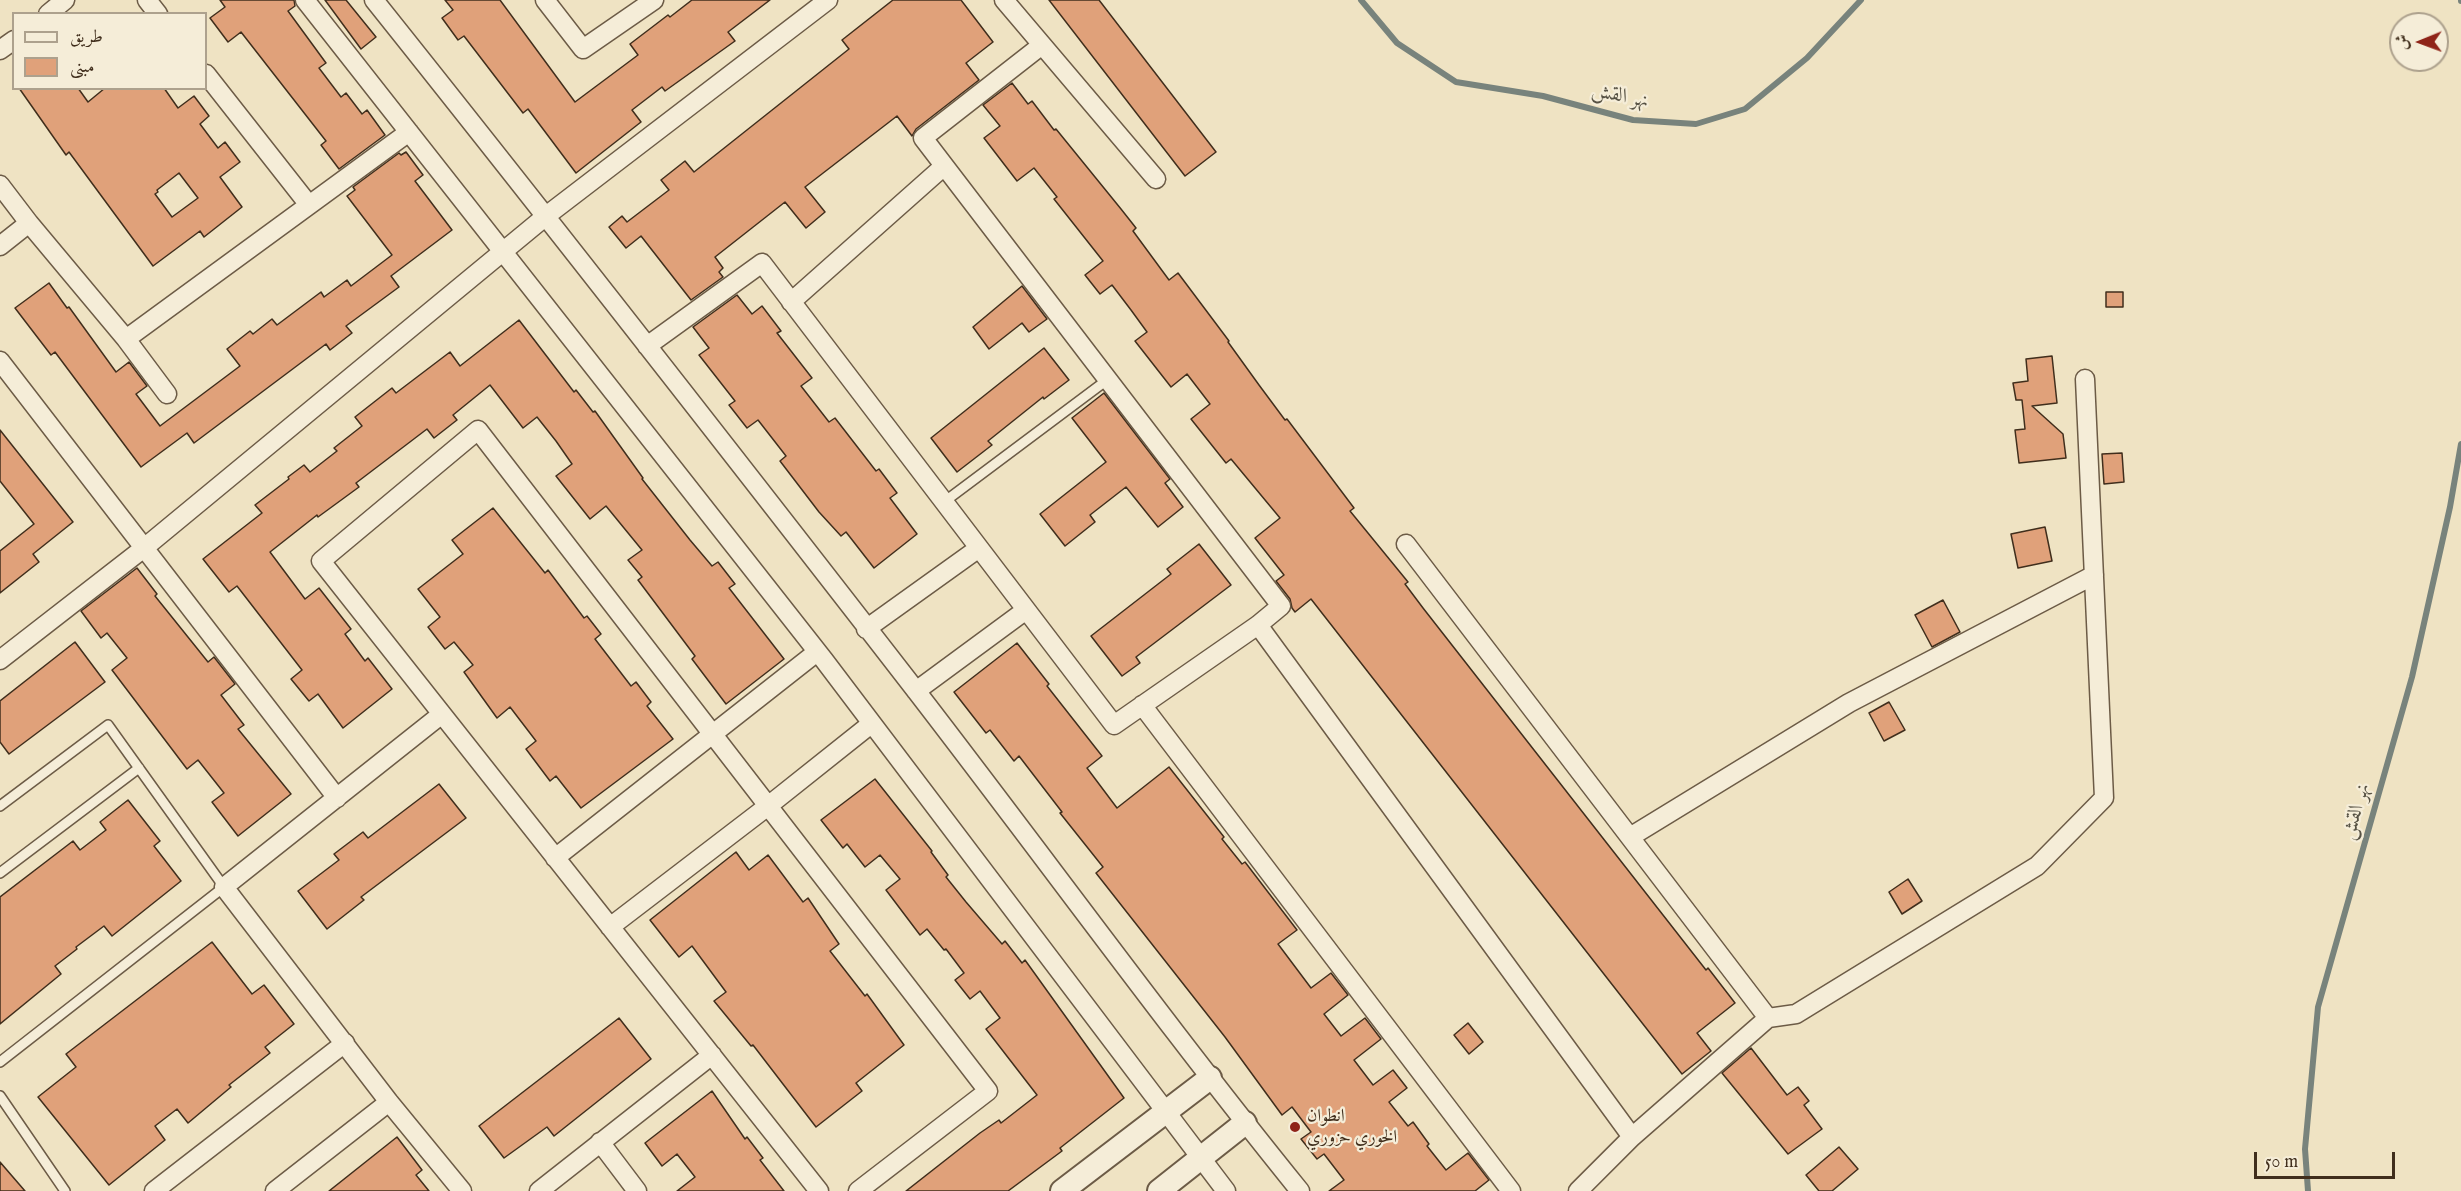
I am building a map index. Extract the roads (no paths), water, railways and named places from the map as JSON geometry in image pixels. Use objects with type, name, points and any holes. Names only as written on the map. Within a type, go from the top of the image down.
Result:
[{"type":"street","points":[[50,12],[65,0]]},
{"type":"street","points":[[147,0],[156,12]]},
{"type":"street","points":[[306,0],[817,652],[1226,1191]]},
{"type":"street","points":[[374,0],[546,216],[916,691],[1210,1078],[1300,1191]]},
{"type":"street","points":[[545,0],[583,49],[654,0]]},
{"type":"street","points":[[0,660],[144,548],[503,254],[546,216],[828,0]]},
{"type":"street","points":[[1004,0],[1156,179]]},
{"type":"street","points":[[647,346],[762,263],[1114,725],[1258,625],[1281,606],[923,138],[1042,45]]},
{"type":"street","points":[[207,75],[309,206]]},
{"type":"street","points":[[126,339],[409,132]]},
{"type":"street","points":[[791,302],[943,166]]},
{"type":"street","points":[[0,185],[126,339],[167,394]]},
{"type":"street","points":[[0,246],[29,223]]},
{"type":"street","points":[[0,361],[337,798]]},
{"type":"street","points":[[1578,1191],[1632,1137],[1768,1018],[1796,1014],[2037,866],[2104,798],[2085,380]]},
{"type":"street","points":[[819,1191],[321,561],[478,430],[988,1091],[858,1191]]},
{"type":"street","points":[[1406,544],[1768,1018]]},
{"type":"street","points":[[866,629],[979,548]]},
{"type":"street","points":[[1630,837],[1849,703],[2094,575]]},
{"type":"street","points":[[916,691],[1026,610]]},
{"type":"street","points":[[1258,625],[1632,1137]]},
{"type":"street","points":[[555,858],[817,652]]},
{"type":"street","points":[[1142,705],[1512,1191]]},
{"type":"street","points":[[442,714],[224,887],[389,1102],[462,1191]]},
{"type":"street","points":[[610,927],[871,724]]},
{"type":"street","points":[[154,1191],[345,1043]]},
{"type":"street","points":[[539,1191],[712,1055]]},
{"type":"street","points":[[1062,1191],[1210,1078]]},
{"type":"street","points":[[275,1191],[389,1102]]},
{"type":"street","points":[[1159,1191],[1245,1123]]},
{"type":"street","points":[[600,1142],[637,1191]]},
{"type":"lane","points":[[944,502],[1107,380]]},
{"type":"lane","points":[[0,806],[108,725],[224,887],[0,1062]]},
{"type":"lane","points":[[0,873],[139,768]]},
{"type":"lane","points":[[0,1095],[65,1191]]},
{"type":"waterway","name":"نهر القش","points":[[1361,0],[1397,43],[1456,82],[1543,96],[1633,120],[1696,124],[1745,109],[1807,58],[1861,0]]},
{"type":"waterway","name":"نهر القش","points":[[2308,1191],[2305,1149],[2318,1007],[2412,677],[2450,507],[2461,444]]},
{"type":"place","name":"انطوان الخوري حزوري","points":[[1295,1127]]}]
